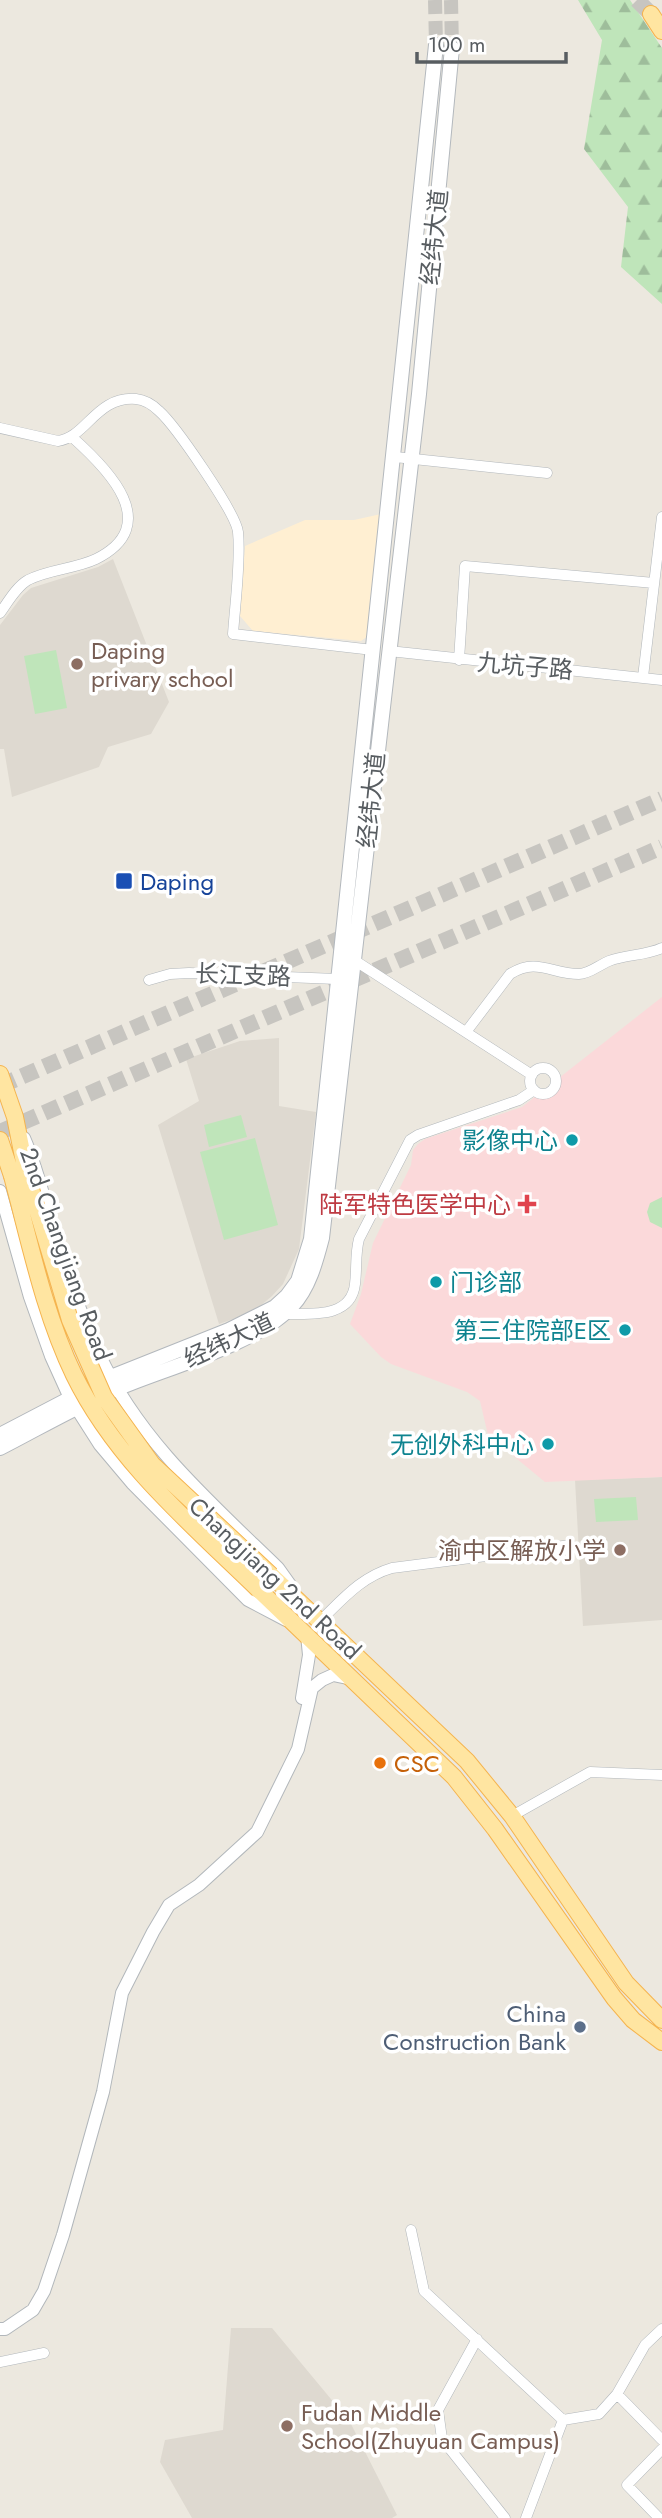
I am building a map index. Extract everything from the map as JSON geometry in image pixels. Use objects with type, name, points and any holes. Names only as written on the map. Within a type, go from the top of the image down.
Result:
[{"type":"main road","points":[[651,15],[662,31]]},
{"type":"main road","name":"经纬大道","points":[[73,1404],[261,1315],[287,1296],[298,1281],[312,1239],[436,45]]},
{"type":"main road","name":"经纬大道","points":[[114,1383],[252,1335],[294,1305],[316,1262],[322,1238],[419,394],[452,48]]},
{"type":"main road","name":"Changjiang 2nd Road","points":[[0,1074],[15,1117],[19,1174],[44,1298],[59,1340],[93,1409],[144,1477],[454,1777],[495,1829],[614,1998],[634,2020],[662,2042]]},
{"type":"main road","name":"Changjiang 2nd Road","points":[[0,1140],[19,1174],[70,1320],[104,1397],[152,1464],[444,1736],[491,1788],[512,1816],[626,1983],[662,2020]]},
{"type":"main road","points":[[0,1435],[73,1404]]},
{"type":"main road","points":[[0,1448],[73,1404]]},
{"type":"street","points":[[0,428],[58,441],[72,437],[97,411],[112,403],[136,399],[149,403],[168,419],[236,522],[238,543],[233,634],[373,650]]},
{"type":"street","points":[[0,613],[27,581],[95,559],[118,543],[128,528],[127,507],[108,471],[72,437]]},
{"type":"street","points":[[394,457],[547,473]]},
{"type":"street","points":[[643,677],[662,517]]},
{"type":"street","points":[[459,660],[465,566],[654,583]]},
{"type":"street","name":"九坑子路","points":[[389,651],[662,680]]},
{"type":"street","points":[[466,1032],[510,974],[519,968],[537,966],[580,974],[613,959],[662,948]]},
{"type":"street","points":[[354,960],[532,1074]]},
{"type":"street","name":"长江支路","points":[[149,980],[170,974],[189,973],[337,979]]},
{"type":"street","points":[[538,1069],[552,1073],[555,1081],[553,1089],[546,1094],[534,1090],[530,1082],[532,1074],[538,1069]]},
{"type":"street","points":[[261,1315],[328,1312],[346,1304],[351,1298],[356,1280],[355,1261],[359,1239],[410,1140],[519,1100],[534,1090]]},
{"type":"street","name":"2nd Changjiang Road","points":[[15,1117],[37,1170],[55,1236],[77,1298],[114,1383],[165,1456],[278,1568],[315,1616]]},
{"type":"street","name":"2nd Changjiang Road","points":[[0,1191],[30,1297],[51,1356],[73,1404],[100,1445],[132,1483],[248,1600],[303,1631]]},
{"type":"street","points":[[100,1445],[103,1426],[112,1418],[132,1418],[142,1426]]},
{"type":"street","points":[[315,1616],[374,1573],[392,1568],[571,1545]]},
{"type":"street","points":[[288,1770],[308,1665],[303,1631]]},
{"type":"street","points":[[0,2329],[5,2329],[33,2310],[44,2291],[63,2235],[103,2092],[122,1993],[153,1933],[169,1905],[199,1885],[257,1832],[300,1743],[312,1688],[333,1675],[354,1680]]},
{"type":"street","points":[[512,1816],[590,1772],[662,1775]]},
{"type":"street","points":[[411,2230],[424,2291],[563,2420]]},
{"type":"street","points":[[563,2420],[599,2414],[617,2394],[645,2345],[662,2329]]},
{"type":"street","points":[[477,2339],[438,2410],[439,2427],[442,2439],[505,2518]]},
{"type":"street","points":[[0,2362],[44,2353]]},
{"type":"street","points":[[617,2394],[662,2440]]},
{"type":"street","points":[[526,2518],[563,2420]]},
{"type":"street","points":[[659,2518],[627,2485],[662,2449]]},
{"type":"shaded area","points":[[381,514],[368,636],[361,641],[253,631],[240,616],[245,546],[305,520],[354,520]]},
{"type":"shaded area","name":"Daping privary school","points":[[113,559],[169,702],[151,734],[108,747],[99,767],[12,797],[4,749],[0,749],[0,625],[31,588],[98,567]]},
{"type":"shaded area","name":"陆军特色医学中心","points":[[662,997],[662,1477],[545,1482],[488,1435],[480,1401],[467,1392],[391,1364],[350,1324],[361,1294],[373,1243],[411,1165],[413,1150],[418,1144],[425,1139],[522,1107]]},
{"type":"shaded area","points":[[279,1038],[279,1106],[316,1112],[299,1249],[283,1284],[272,1296],[253,1312],[219,1324],[158,1125],[199,1101],[186,1059],[240,1041]]},
{"type":"shaded area","name":"渝中区解放小学","points":[[662,1477],[662,1620],[583,1626],[575,1480]]},
{"type":"shaded area","name":"Fudan Middle School(Zhuyuan Campus)","points":[[231,2328],[272,2328],[350,2422],[397,2515],[392,2518],[192,2518],[160,2462],[165,2440],[223,2430]]},
{"type":"green space","points":[[578,0],[630,0],[662,48],[662,304],[621,267],[628,207],[584,149],[602,40]]},
{"type":"green space","points":[[56,650],[67,708],[35,714],[24,656]]},
{"type":"green space","points":[[241,1115],[247,1137],[209,1147],[204,1125]]},
{"type":"green space","points":[[255,1138],[278,1225],[224,1240],[200,1152]]},
{"type":"green space","points":[[662,1197],[662,1228],[650,1222],[647,1212],[650,1203]]},
{"type":"green space","points":[[636,1497],[638,1520],[596,1522],[594,1499]]},
{"type":"tunnel","points":[[435,0],[436,45]]},
{"type":"tunnel","points":[[451,0],[452,48]]},
{"type":"tunnel","points":[[637,0],[651,14]]},
{"type":"tunnel","points":[[0,1086],[662,799]]},
{"type":"tunnel","points":[[0,1132],[662,847]]},
{"type":"place","name":"Daping privary school","points":[[77,664]]},
{"type":"place","name":"Daping","points":[[124,881]]},
{"type":"place","name":"影像中心","points":[[572,1140]]},
{"type":"place","name":"陆军特色医学中心","points":[[527,1204]]},
{"type":"place","name":"门诊部","points":[[436,1282]]},
{"type":"place","name":"第三住院部E区","points":[[625,1330]]},
{"type":"place","name":"无创外科中心","points":[[548,1444]]},
{"type":"place","name":"渝中区解放小学","points":[[620,1550]]},
{"type":"place","name":"CSC","points":[[380,1763]]},
{"type":"place","name":"China Construction Bank","points":[[580,2027]]},
{"type":"place","name":"Fudan Middle School(Zhuyuan Campus)","points":[[287,2426]]}]
